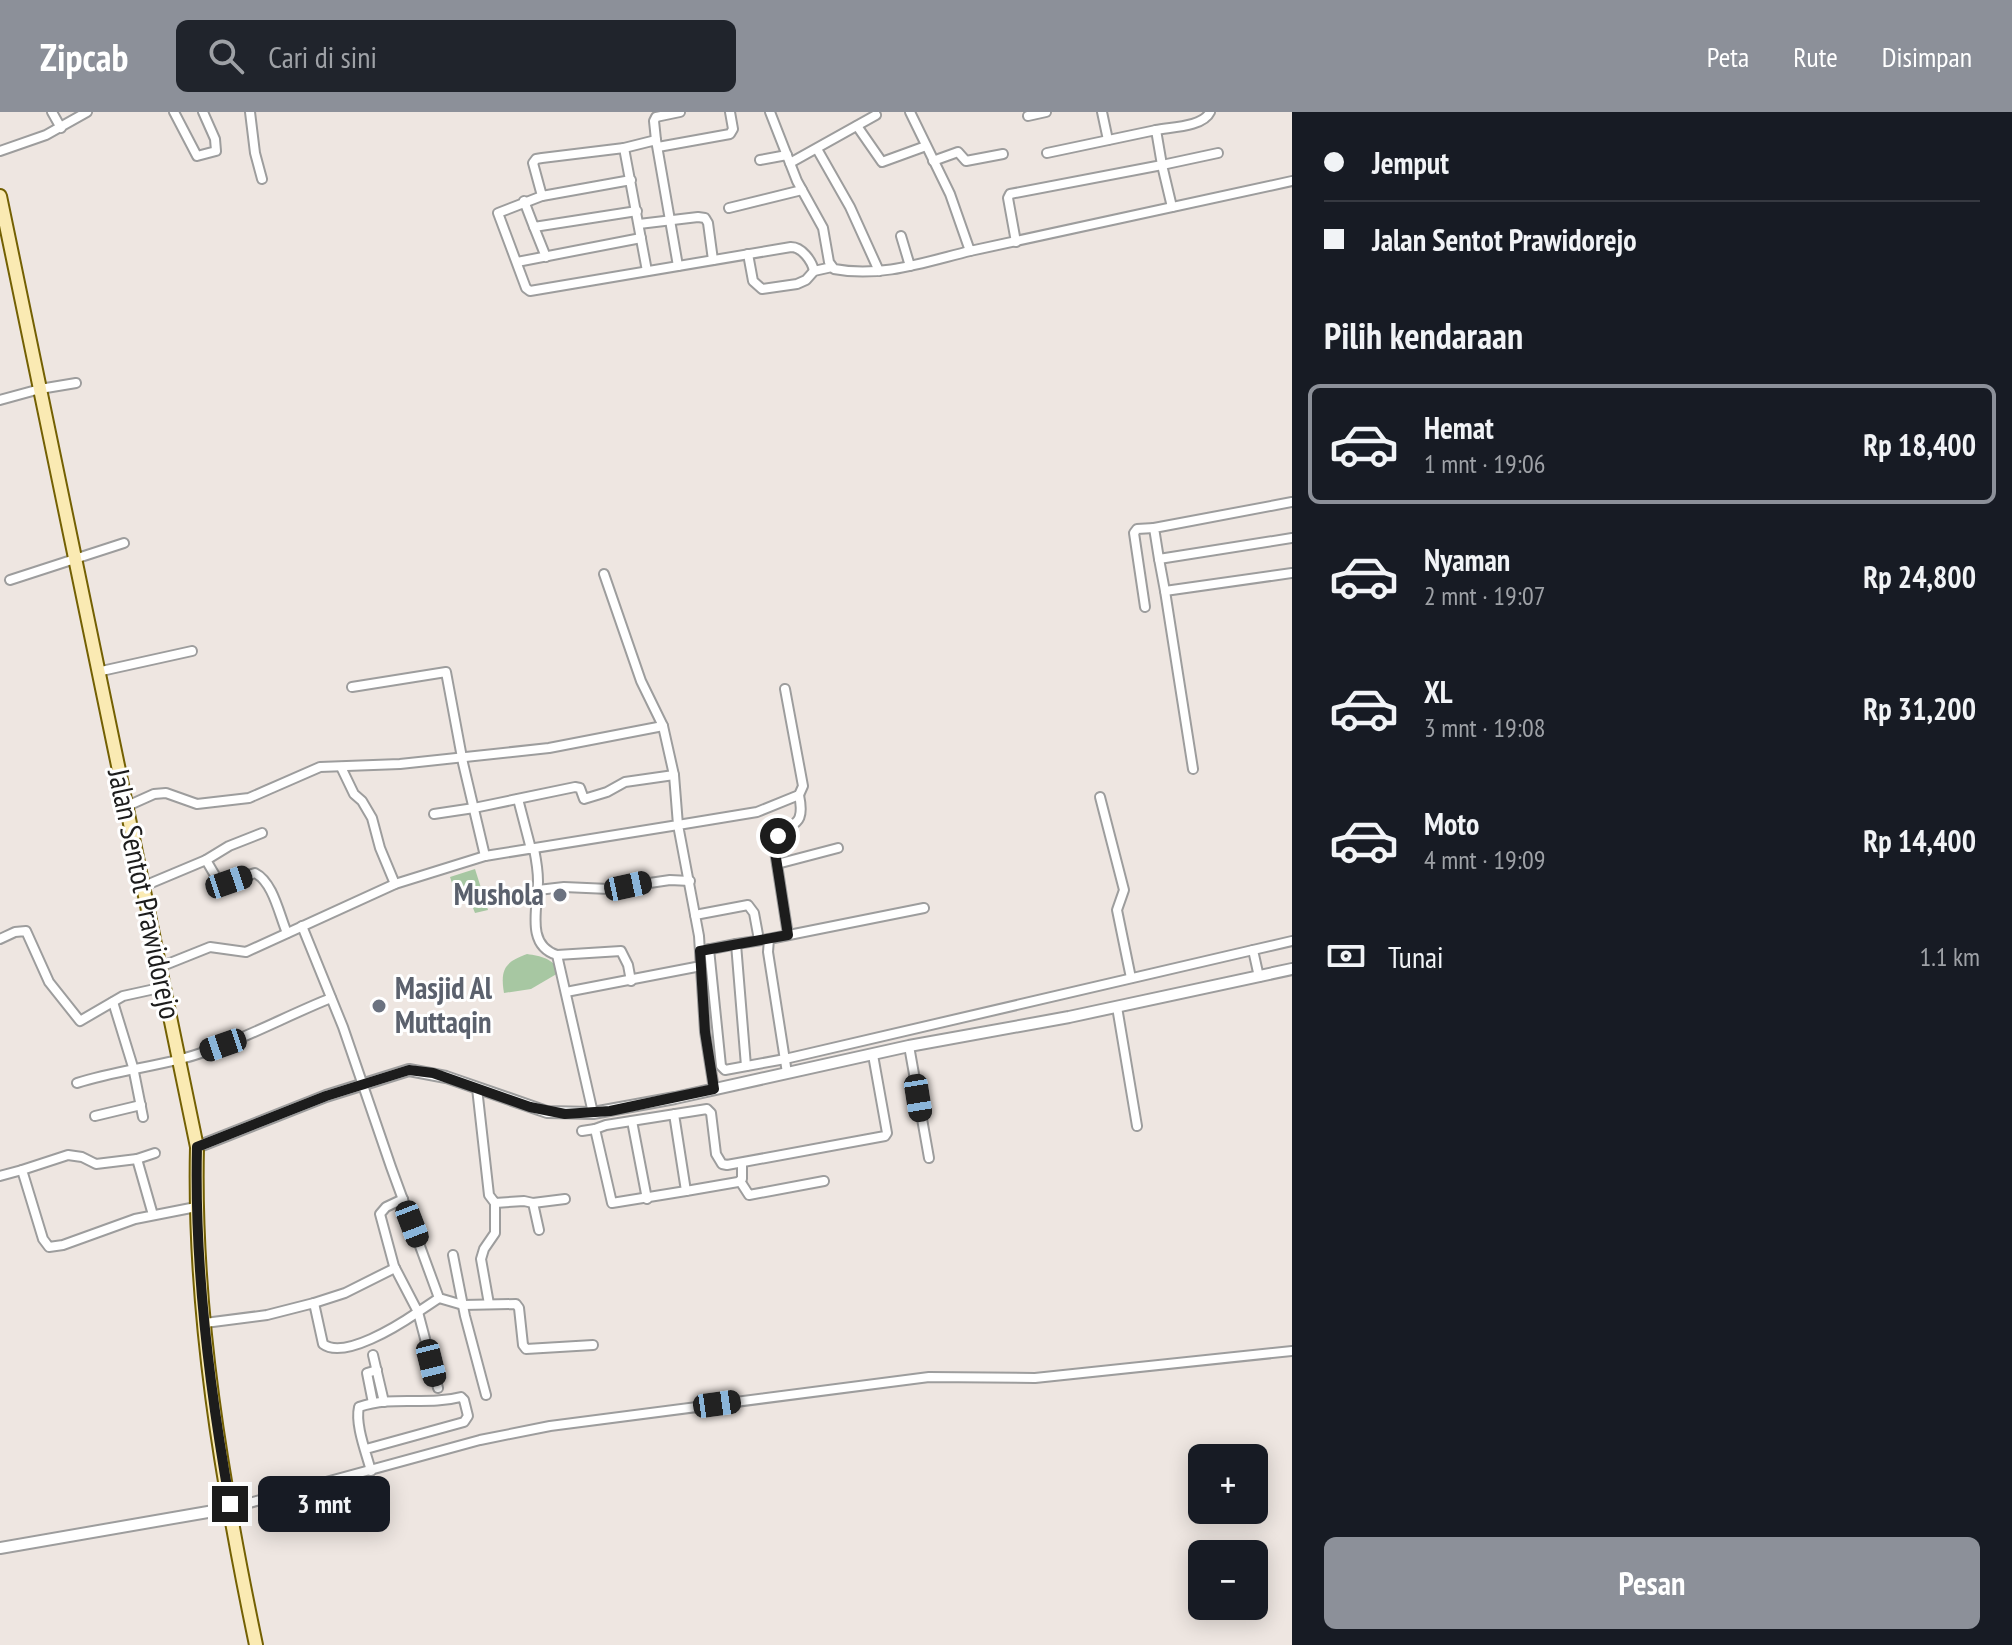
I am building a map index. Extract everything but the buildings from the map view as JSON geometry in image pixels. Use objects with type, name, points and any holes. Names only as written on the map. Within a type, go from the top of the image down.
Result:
[{"type":"main road","name":"Jalan Sentot Prawidorejo","points":[[0,196],[7,258],[40,389],[197,1147],[196,1207],[217,1431],[256,1645]]},
{"type":"street","points":[[52,112],[61,128]]},
{"type":"street","points":[[0,151],[61,128],[87,112]]},
{"type":"street","points":[[174,112],[197,156],[216,151],[215,139],[203,112]]},
{"type":"street","points":[[250,112],[262,179]]},
{"type":"street","points":[[678,266],[654,121],[656,117],[680,112]]},
{"type":"street","points":[[542,196],[533,163],[536,159],[730,134],[733,129],[730,112]]},
{"type":"street","points":[[770,112],[802,190],[823,228],[832,267]]},
{"type":"street","points":[[910,112],[950,194],[970,251]]},
{"type":"street","points":[[1028,116],[1046,112]]},
{"type":"street","points":[[1102,112],[1108,140]]},
{"type":"street","points":[[1047,153],[1201,121],[1208,118],[1210,112]]},
{"type":"street","points":[[760,160],[789,159],[817,149],[876,115]]},
{"type":"street","points":[[857,126],[882,162],[926,146]]},
{"type":"street","points":[[1156,130],[1172,207]]},
{"type":"street","points":[[624,148],[647,271]]},
{"type":"street","points":[[817,149],[850,207],[879,271]]},
{"type":"street","points":[[933,161],[958,152],[966,161],[1003,154]]},
{"type":"street","points":[[1016,242],[1008,198],[1010,194],[1218,153]]},
{"type":"street","points":[[631,180],[542,196],[498,213],[526,288],[534,292],[796,247],[814,271]]},
{"type":"street","points":[[748,254],[753,281],[758,288],[797,284],[814,271],[832,267],[844,271],[879,271],[910,266],[1292,181]]},
{"type":"street","points":[[729,208],[802,190]]},
{"type":"street","points":[[524,201],[546,257]]},
{"type":"street","points":[[534,227],[637,211]]},
{"type":"street","points":[[639,224],[705,218],[713,260]]},
{"type":"street","points":[[901,236],[910,266]]},
{"type":"street","points":[[517,262],[641,238]]},
{"type":"street","points":[[0,400],[76,383]]},
{"type":"street","points":[[1145,607],[1134,533],[1137,529],[1292,502]]},
{"type":"street","points":[[1154,528],[1193,769]]},
{"type":"street","points":[[1159,559],[1292,538]]},
{"type":"street","points":[[10,580],[124,543]]},
{"type":"street","points":[[1165,591],[1292,573]]},
{"type":"street","points":[[604,574],[641,681],[663,726],[674,775],[678,825],[705,950],[721,1066],[725,1070],[785,1059],[1131,978],[1256,963],[1292,969]]},
{"type":"street","points":[[97,672],[192,651]]},
{"type":"street","points":[[352,687],[446,672],[485,856]]},
{"type":"street","points":[[785,689],[803,786],[799,795],[803,811],[801,818],[778,836],[774,845],[788,935]]},
{"type":"street","points":[[125,807],[154,794],[166,793],[197,804],[249,798],[320,767],[462,758],[549,748],[663,726]]},
{"type":"street","points":[[341,767],[354,794],[372,818],[395,884]]},
{"type":"street","points":[[434,814],[575,787],[580,788],[584,799],[625,782],[674,775]]},
{"type":"street","points":[[160,967],[210,947],[246,952],[395,884],[485,856],[757,812],[799,795]]},
{"type":"street","points":[[1100,797],[1124,890],[1117,910],[1131,978]]},
{"type":"street","points":[[518,799],[532,849],[538,890],[538,943],[546,952],[557,955],[621,951],[631,981]]},
{"type":"street","points":[[144,886],[262,833]]},
{"type":"street","points":[[777,864],[838,848]]},
{"type":"street","points":[[206,860],[222,885],[259,874],[266,882],[287,933]]},
{"type":"street","points":[[538,890],[564,887],[609,889],[670,880],[690,881]]},
{"type":"street","points":[[695,915],[748,905],[754,913],[768,952],[787,1073]]},
{"type":"street","points":[[705,950],[924,908]]},
{"type":"street","points":[[302,926],[363,1084],[439,1298]]},
{"type":"street","points":[[0,939],[26,931],[49,982],[80,1021],[123,996],[164,987]]},
{"type":"street","points":[[582,1131],[632,1121],[652,1109],[674,1114],[714,1089],[951,1038],[1117,1007],[1256,963],[1292,941]]},
{"type":"street","points":[[736,944],[746,1066]]},
{"type":"street","points":[[705,950],[701,966],[705,1032],[714,1089]]},
{"type":"street","points":[[557,955],[593,1113]]},
{"type":"street","points":[[566,992],[701,966]]},
{"type":"street","points":[[77,1083],[133,1067],[180,1059],[239,1039],[331,998]]},
{"type":"street","points":[[113,1002],[133,1067],[143,1117]]},
{"type":"street","points":[[1117,1007],[1137,1126]]},
{"type":"street","points":[[948,1021],[951,1038]]},
{"type":"street","points":[[853,1042],[857,1058]]},
{"type":"street","points":[[909,1047],[929,1158]]},
{"type":"street","points":[[197,1147],[261,1120],[363,1084],[399,1072],[416,1070],[547,1112],[593,1113],[689,1103],[709,1110],[716,1154],[722,1164],[742,1163],[885,1136],[874,1057]]},
{"type":"street","points":[[477,1088],[489,1195],[495,1203],[495,1233],[481,1259],[489,1304]]},
{"type":"street","points":[[95,1116],[141,1105]]},
{"type":"street","points":[[674,1114],[686,1191]]},
{"type":"street","points":[[632,1121],[647,1199]]},
{"type":"street","points":[[595,1129],[611,1201],[614,1203],[740,1181]]},
{"type":"street","points":[[0,1176],[68,1155],[96,1164],[137,1159],[155,1153]]},
{"type":"street","points":[[137,1159],[153,1215]]},
{"type":"street","points":[[742,1163],[740,1181],[749,1195],[824,1181]]},
{"type":"street","points":[[22,1170],[47,1246],[63,1245],[153,1215],[196,1207]]},
{"type":"street","points":[[403,1199],[380,1210],[380,1214],[395,1268],[418,1312],[438,1388]]},
{"type":"street","points":[[495,1203],[565,1199]]},
{"type":"street","points":[[533,1203],[539,1230]]},
{"type":"street","points":[[453,1255],[486,1395]]},
{"type":"street","points":[[205,1323],[267,1315],[314,1303],[345,1293],[395,1268]]},
{"type":"street","points":[[314,1303],[323,1344],[327,1347],[338,1348],[386,1332],[439,1298],[463,1305],[513,1302],[518,1306],[526,1349],[593,1345]]},
{"type":"street","points":[[0,1548],[231,1508],[480,1440],[550,1426],[929,1377],[1035,1378],[1292,1351]]},
{"type":"street","points":[[373,1355],[384,1402]]},
{"type":"street","points":[[373,1403],[367,1373],[377,1370]]},
{"type":"street","points":[[366,1449],[464,1422],[468,1418],[464,1400],[461,1397],[437,1402],[407,1399],[373,1403],[358,1409],[366,1449],[371,1471]]},
{"type":"green space","points":[[475,869],[488,910],[475,913],[467,893],[453,886],[450,877]]},
{"type":"green space","points":[[527,954],[546,958],[560,972],[531,989],[504,993],[506,968]]},
{"type":"place","name":"Mushola","points":[[560,895]]},
{"type":"place","name":"Masjid Al Muttaqin","points":[[379,1006]]},
{"type":"route","points":[[230,1504],[217,1431],[205,1323],[196,1207],[197,1147],[326,1096],[409,1070],[433,1073],[547,1112],[577,1115],[714,1089],[705,1032],[700,951],[788,935],[774,845],[778,836]]}]
